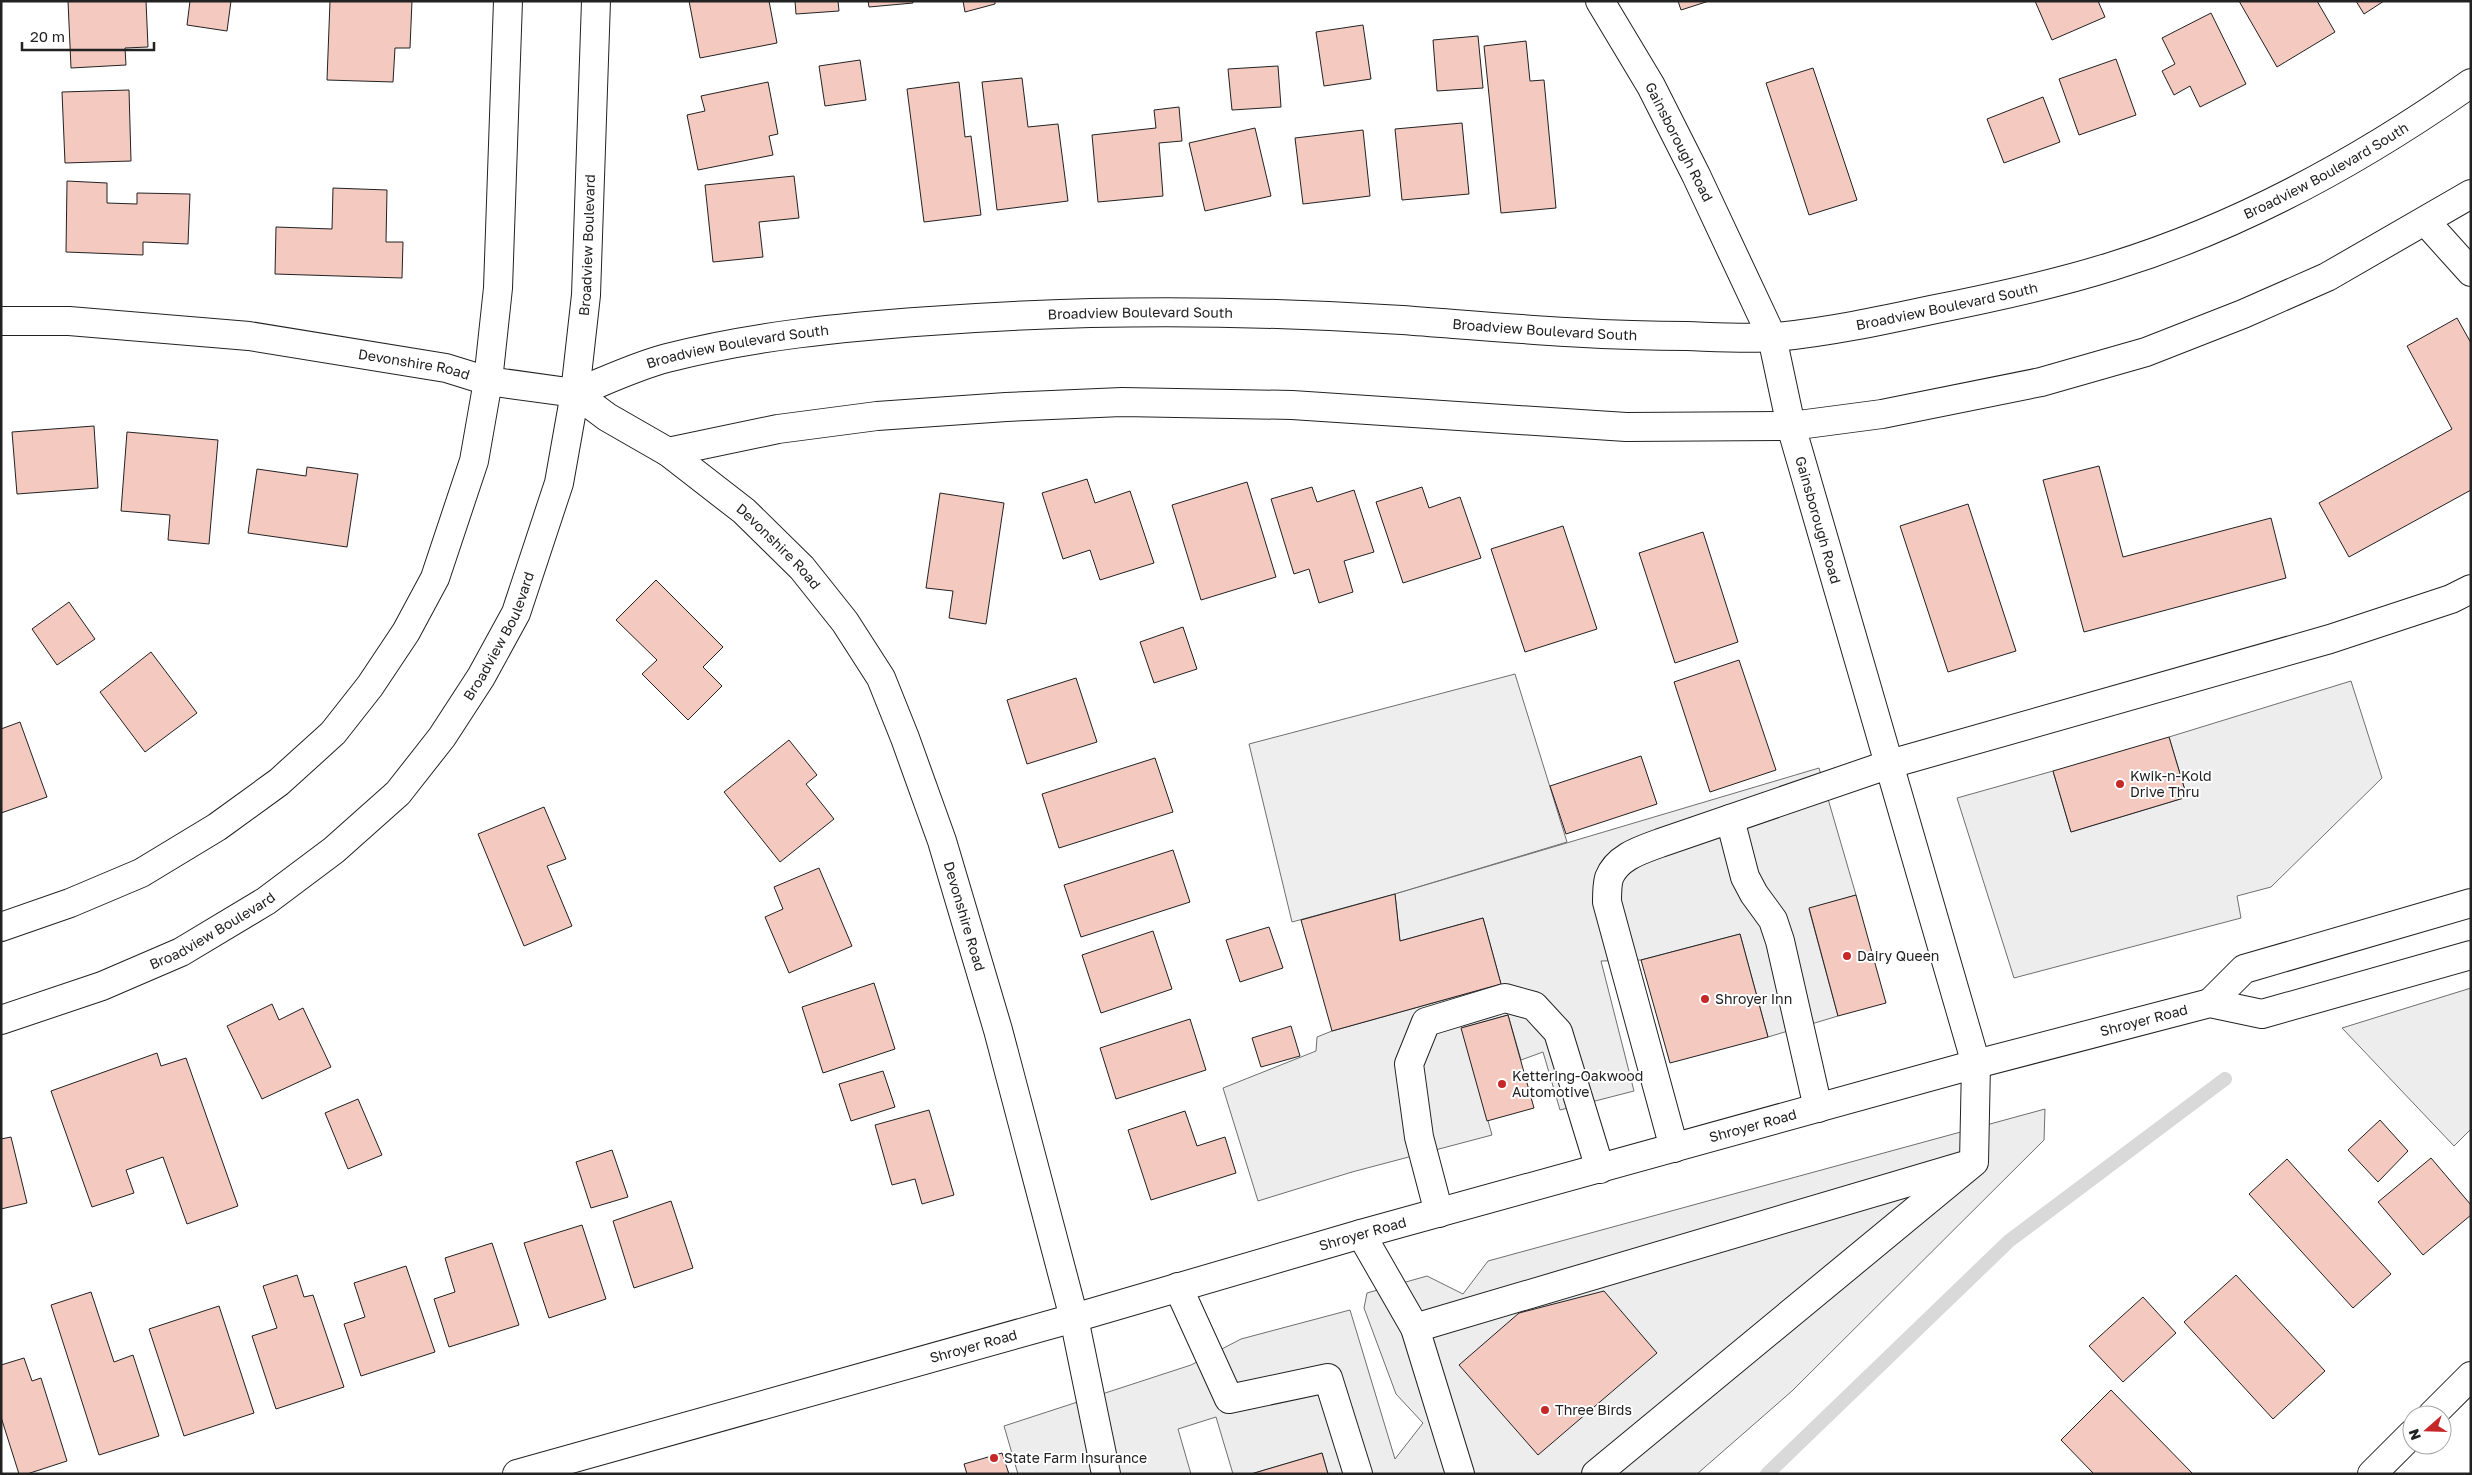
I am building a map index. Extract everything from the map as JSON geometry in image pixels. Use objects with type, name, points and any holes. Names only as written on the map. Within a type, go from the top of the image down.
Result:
[{"type":"street","points":[[1,927],[70,903],[141,873],[217,827],[279,782],[333,733],[370,686],[406,632],[435,578],[474,461],[488,381],[498,288],[508,1]]},
{"type":"street","name":"Broadview Boulevard","points":[[1,1020],[102,986],[181,952],[266,901],[334,850],[398,793],[442,737],[481,677],[516,613],[559,483],[575,393],[586,295],[596,1]]},
{"type":"street","name":"Gainsborough Road","points":[[1600,1],[1651,86],[1696,175],[1772,337],[1790,426],[1976,1064],[1974,1162]]},
{"type":"street","name":"Broadview Boulevard South","points":[[575,393],[664,359],[763,338],[868,325],[1001,315],[1120,311],[1295,313],[1629,336],[1772,337],[1866,323],[2010,294],[2116,265],[2208,230],[2286,195],[2424,116],[2471,83]]},
{"type":"street","points":[[668,452],[778,429],[877,416],[1006,407],[1122,402],[1292,405],[1626,427],[1790,426],[1882,414],[2041,382],[2146,352],[2243,314],[2327,277],[2426,222],[2471,194]]},
{"type":"street","points":[[2426,222],[2471,272]]},
{"type":"street","name":"Devonshire Road","points":[[1,321],[69,322],[249,336],[446,368],[488,381],[575,393],[607,417],[668,452],[744,512],[802,568],[845,622],[880,678],[906,738],[942,841],[998,1030],[1074,1318],[1106,1474]]},
{"type":"street","points":[[1674,1148],[1607,902],[1609,879],[1619,863],[1638,851],[1890,764],[2330,640],[2451,599],[2471,589]]},
{"type":"street","points":[[1730,819],[1745,877],[1754,894],[1773,920],[1780,941],[1818,1108]]},
{"type":"street","points":[[2210,1003],[2244,969],[2471,903]]},
{"type":"street","name":"Shroyer Road","points":[[517,1474],[1074,1318],[1361,1234],[1976,1064],[2210,1003],[2262,1014],[2471,955]]},
{"type":"street","points":[[1439,1213],[1418,1136],[1409,1064],[1426,1022],[1505,998],[1534,1006],[1558,1032],[1600,1169]]},
{"type":"street","points":[[1415,1328],[1974,1162]]},
{"type":"street","points":[[1596,1474],[1974,1162]]},
{"type":"street","points":[[1361,1234],[1415,1328],[1460,1474]]},
{"type":"street","points":[[1178,1287],[1229,1400],[1328,1378],[1358,1474]]},
{"type":"street","points":[[2442,1405],[2471,1376]]},
{"type":"street","points":[[2372,1474],[2402,1444]]},
{"type":"shaded area","points":[[1515,674],[1567,842],[1395,894],[1292,922],[1249,744]]},
{"type":"shaded area","points":[[2351,681],[2382,778],[2271,887],[2237,896],[2241,918],[2014,978],[1957,798],[2053,771],[2071,832],[2187,797],[2169,737]]},
{"type":"shaded area","points":[[1819,768],[1856,895],[1809,909],[1838,1016],[1768,1037],[1740,934],[1641,960],[1601,961],[1634,1091],[1560,1110],[1543,1052],[1521,1060],[1508,1015],[1462,1028],[1492,1135],[1352,1172],[1258,1201],[1223,1088],[1316,1051],[1317,1037],[1332,1031],[1501,984],[1483,918],[1400,941],[1395,894]]},
{"type":"shaded area","points":[[2471,988],[2471,1129],[2454,1146],[2342,1028]]},
{"type":"shaded area","points":[[2045,1109],[2044,1140],[1792,1391],[1697,1474],[1328,1474],[1322,1453],[1251,1474],[1233,1474],[1216,1417],[1178,1429],[1191,1474],[1018,1474],[1004,1426],[1191,1365],[1241,1339],[1350,1310],[1395,1459],[1423,1423],[1396,1394],[1364,1308],[1367,1293],[1427,1276],[1463,1294],[1488,1261]]},
{"type":"building","points":[[68,1],[146,1],[148,47],[125,48],[126,65],[71,68]]},
{"type":"building","points":[[190,1],[231,1],[227,31],[187,25]]},
{"type":"building","points":[[330,1],[412,1],[410,48],[395,48],[393,82],[327,80]]},
{"type":"building","points":[[689,1],[769,1],[777,43],[700,58]]},
{"type":"building","points":[[795,1],[838,1],[839,11],[796,14]]},
{"type":"building","points":[[868,1],[913,1],[913,3],[869,7]]},
{"type":"building","points":[[963,1],[995,1],[995,4],[965,12]]},
{"type":"building","points":[[1678,1],[1709,1],[1681,10]]},
{"type":"building","points":[[2035,1],[2098,1],[2105,17],[2052,40]]},
{"type":"building","points":[[2239,1],[2317,1],[2335,32],[2277,67]]},
{"type":"building","points":[[2356,1],[2384,1],[2364,14]]},
{"type":"building","points":[[2211,13],[2246,84],[2200,107],[2190,86],[2174,95],[2162,71],[2175,64],[2162,38]]},
{"type":"building","points":[[1363,25],[1371,79],[1324,86],[1316,32]]},
{"type":"building","points":[[1478,36],[1483,88],[1437,91],[1433,40]]},
{"type":"building","points":[[1526,41],[1530,81],[1544,80],[1556,208],[1501,213],[1484,46]]},
{"type":"building","points":[[2116,59],[2136,115],[2079,135],[2059,79]]},
{"type":"building","points":[[860,60],[866,100],[825,106],[819,66]]},
{"type":"building","points":[[1278,66],[1281,107],[1232,110],[1228,69]]},
{"type":"building","points":[[1813,68],[1857,200],[1809,215],[1766,83]]},
{"type":"building","points":[[1022,78],[1028,127],[1058,124],[1068,201],[997,210],[982,82]]},
{"type":"building","points":[[768,82],[778,134],[769,136],[773,155],[698,170],[687,115],[705,111],[701,96]]},
{"type":"building","points":[[959,82],[965,137],[971,136],[981,215],[924,222],[907,89]]},
{"type":"building","points":[[129,90],[131,161],[65,163],[62,92]]},
{"type":"building","points":[[2043,97],[2060,142],[2004,163],[1987,119]]},
{"type":"building","points":[[1179,107],[1182,141],[1159,143],[1163,196],[1098,202],[1092,135],[1156,128],[1154,110]]},
{"type":"building","points":[[1462,123],[1469,194],[1402,200],[1395,129]]},
{"type":"building","points":[[1255,128],[1271,196],[1205,211],[1189,143]]},
{"type":"building","points":[[1363,130],[1370,196],[1303,204],[1295,138]]},
{"type":"building","points":[[794,176],[799,218],[759,222],[763,257],[713,262],[705,185]]},
{"type":"building","points":[[67,181],[107,183],[107,203],[137,204],[137,193],[190,194],[188,244],[143,242],[143,255],[66,252]]},
{"type":"building","points":[[333,188],[387,190],[386,242],[403,242],[402,278],[275,274],[276,227],[332,229]]},
{"type":"building","points":[[2457,318],[2471,343],[2471,490],[2349,557],[2319,503],[2452,429],[2407,346]]},
{"type":"building","points":[[94,426],[98,488],[17,494],[12,432]]},
{"type":"building","points":[[127,432],[218,440],[209,544],[168,540],[170,515],[121,511]]},
{"type":"building","points":[[2099,466],[2123,557],[2271,518],[2286,578],[2084,632],[2043,480]]},
{"type":"building","points":[[307,467],[358,474],[347,547],[248,533],[257,469],[306,476]]},
{"type":"building","points":[[1087,479],[1095,503],[1130,491],[1154,563],[1100,580],[1090,550],[1063,559],[1042,493]]},
{"type":"building","points":[[1247,482],[1276,577],[1201,600],[1172,505]]},
{"type":"building","points":[[1312,487],[1317,502],[1354,490],[1374,552],[1344,561],[1353,592],[1319,603],[1309,569],[1294,574],[1271,499]]},
{"type":"building","points":[[1422,487],[1429,508],[1460,497],[1481,558],[1403,583],[1376,502]]},
{"type":"building","points":[[940,493],[1004,503],[986,624],[949,618],[953,591],[926,588]]},
{"type":"building","points":[[1968,504],[2016,651],[1948,672],[1900,526]]},
{"type":"building","points":[[1563,526],[1597,629],[1525,652],[1491,549]]},
{"type":"building","points":[[1703,532],[1738,642],[1675,663],[1639,553]]},
{"type":"building","points":[[656,580],[723,647],[703,667],[722,686],[688,720],[642,674],[657,660],[616,620]]},
{"type":"building","points":[[69,602],[95,639],[57,665],[32,629]]},
{"type":"building","points":[[1183,627],[1197,669],[1154,683],[1140,642]]},
{"type":"building","points":[[151,652],[197,713],[145,752],[100,692]]},
{"type":"building","points":[[1739,660],[1776,770],[1710,792],[1674,682]]},
{"type":"building","points":[[1076,678],[1097,742],[1027,764],[1007,700]]},
{"type":"building","points":[[20,722],[47,797],[1,813],[1,729]]},
{"type":"building","name":"Kwik-n-Kold Drive Thru","points":[[2169,737],[2187,797],[2071,832],[2053,771]]},
{"type":"building","points":[[789,740],[817,775],[806,784],[834,819],[780,862],[724,792]]},
{"type":"building","points":[[1641,756],[1657,804],[1566,834],[1550,786]]},
{"type":"building","points":[[1155,758],[1173,812],[1059,848],[1042,794]]},
{"type":"building","points":[[544,807],[566,859],[547,866],[572,926],[524,946],[478,834]]},
{"type":"building","points":[[1173,850],[1190,902],[1081,937],[1064,885]]},
{"type":"building","points":[[819,868],[852,946],[789,973],[765,917],[783,909],[774,887]]},
{"type":"building","points":[[1395,894],[1400,941],[1483,918],[1501,984],[1332,1031],[1301,920]]},
{"type":"building","name":"Dairy Queen","points":[[1856,895],[1886,1003],[1838,1016],[1809,908]]},
{"type":"building","points":[[1269,927],[1283,968],[1240,982],[1226,940]]},
{"type":"building","points":[[1153,931],[1172,989],[1101,1013],[1082,955]]},
{"type":"building","name":"Shroyer Inn","points":[[1740,934],[1768,1037],[1670,1063],[1641,960]]},
{"type":"building","points":[[874,983],[895,1049],[823,1073],[802,1007]]},
{"type":"building","points":[[272,1004],[279,1020],[303,1008],[331,1067],[262,1099],[227,1026]]},
{"type":"building","name":"Kettering-Oakwood Automotive","points":[[1508,1015],[1534,1108],[1487,1121],[1461,1028]]},
{"type":"building","points":[[1190,1019],[1206,1070],[1116,1099],[1100,1048]]},
{"type":"building","points":[[1291,1026],[1300,1056],[1261,1067],[1252,1038]]},
{"type":"building","points":[[157,1053],[161,1066],[186,1058],[238,1206],[187,1224],[163,1157],[126,1170],[134,1193],[92,1207],[51,1091]]},
{"type":"building","points":[[883,1071],[895,1107],[851,1121],[839,1084]]},
{"type":"building","points":[[358,1099],[382,1155],[348,1169],[325,1113]]},
{"type":"building","points":[[929,1110],[954,1195],[922,1204],[915,1179],[892,1185],[875,1125]]},
{"type":"building","points":[[1185,1111],[1197,1146],[1225,1137],[1236,1173],[1151,1200],[1128,1130]]},
{"type":"building","points":[[2380,1120],[2408,1151],[2378,1182],[2348,1150]]},
{"type":"building","points":[[11,1137],[27,1203],[1,1209],[1,1139]]},
{"type":"building","points":[[612,1150],[628,1197],[591,1208],[576,1162]]},
{"type":"building","points":[[2431,1158],[2471,1205],[2471,1215],[2423,1255],[2378,1202]]},
{"type":"building","points":[[2287,1159],[2391,1274],[2353,1308],[2249,1194]]},
{"type":"building","points":[[671,1201],[693,1268],[634,1288],[613,1221]]},
{"type":"building","points":[[582,1225],[606,1299],[549,1318],[524,1243]]},
{"type":"building","points":[[492,1243],[519,1325],[449,1347],[434,1299],[455,1292],[445,1258]]},
{"type":"building","points":[[406,1266],[435,1352],[361,1376],[344,1324],[365,1317],[354,1283]]},
{"type":"building","points":[[297,1275],[304,1297],[313,1295],[344,1387],[276,1409],[252,1336],[277,1328],[263,1286]]},
{"type":"building","points":[[2236,1275],[2325,1371],[2273,1419],[2184,1322]]},
{"type":"building","name":"Three Birds","points":[[1604,1291],[1657,1353],[1538,1455],[1459,1365],[1519,1313]]},
{"type":"building","points":[[91,1292],[114,1362],[133,1355],[159,1436],[99,1455],[51,1305]]},
{"type":"building","points":[[2143,1297],[2176,1333],[2123,1382],[2089,1346]]},
{"type":"building","points":[[219,1306],[254,1413],[184,1436],[149,1329]]},
{"type":"building","points":[[24,1358],[32,1381],[41,1378],[67,1461],[27,1474],[19,1474],[1,1417],[1,1365]]},
{"type":"building","points":[[2111,1390],[2193,1474],[2094,1474],[2061,1440]]},
{"type":"building","name":"State Farm Insurance","points":[[1002,1453],[1009,1474],[967,1474],[964,1464]]},
{"type":"building","points":[[1322,1453],[1328,1474],[1251,1474]]},
{"type":"waterway","points":[[1767,1474],[2009,1241],[2225,1079]]},
{"type":"place","name":"Kwik-n-Kold Drive Thru","points":[[2120,784]]},
{"type":"place","name":"Dairy Queen","points":[[1847,956]]},
{"type":"place","name":"Shroyer Inn","points":[[1705,999]]},
{"type":"place","name":"Kettering-Oakwood Automotive","points":[[1502,1084]]},
{"type":"place","name":"Three Birds","points":[[1545,1410]]},
{"type":"place","name":"State Farm Insurance","points":[[994,1458]]}]
